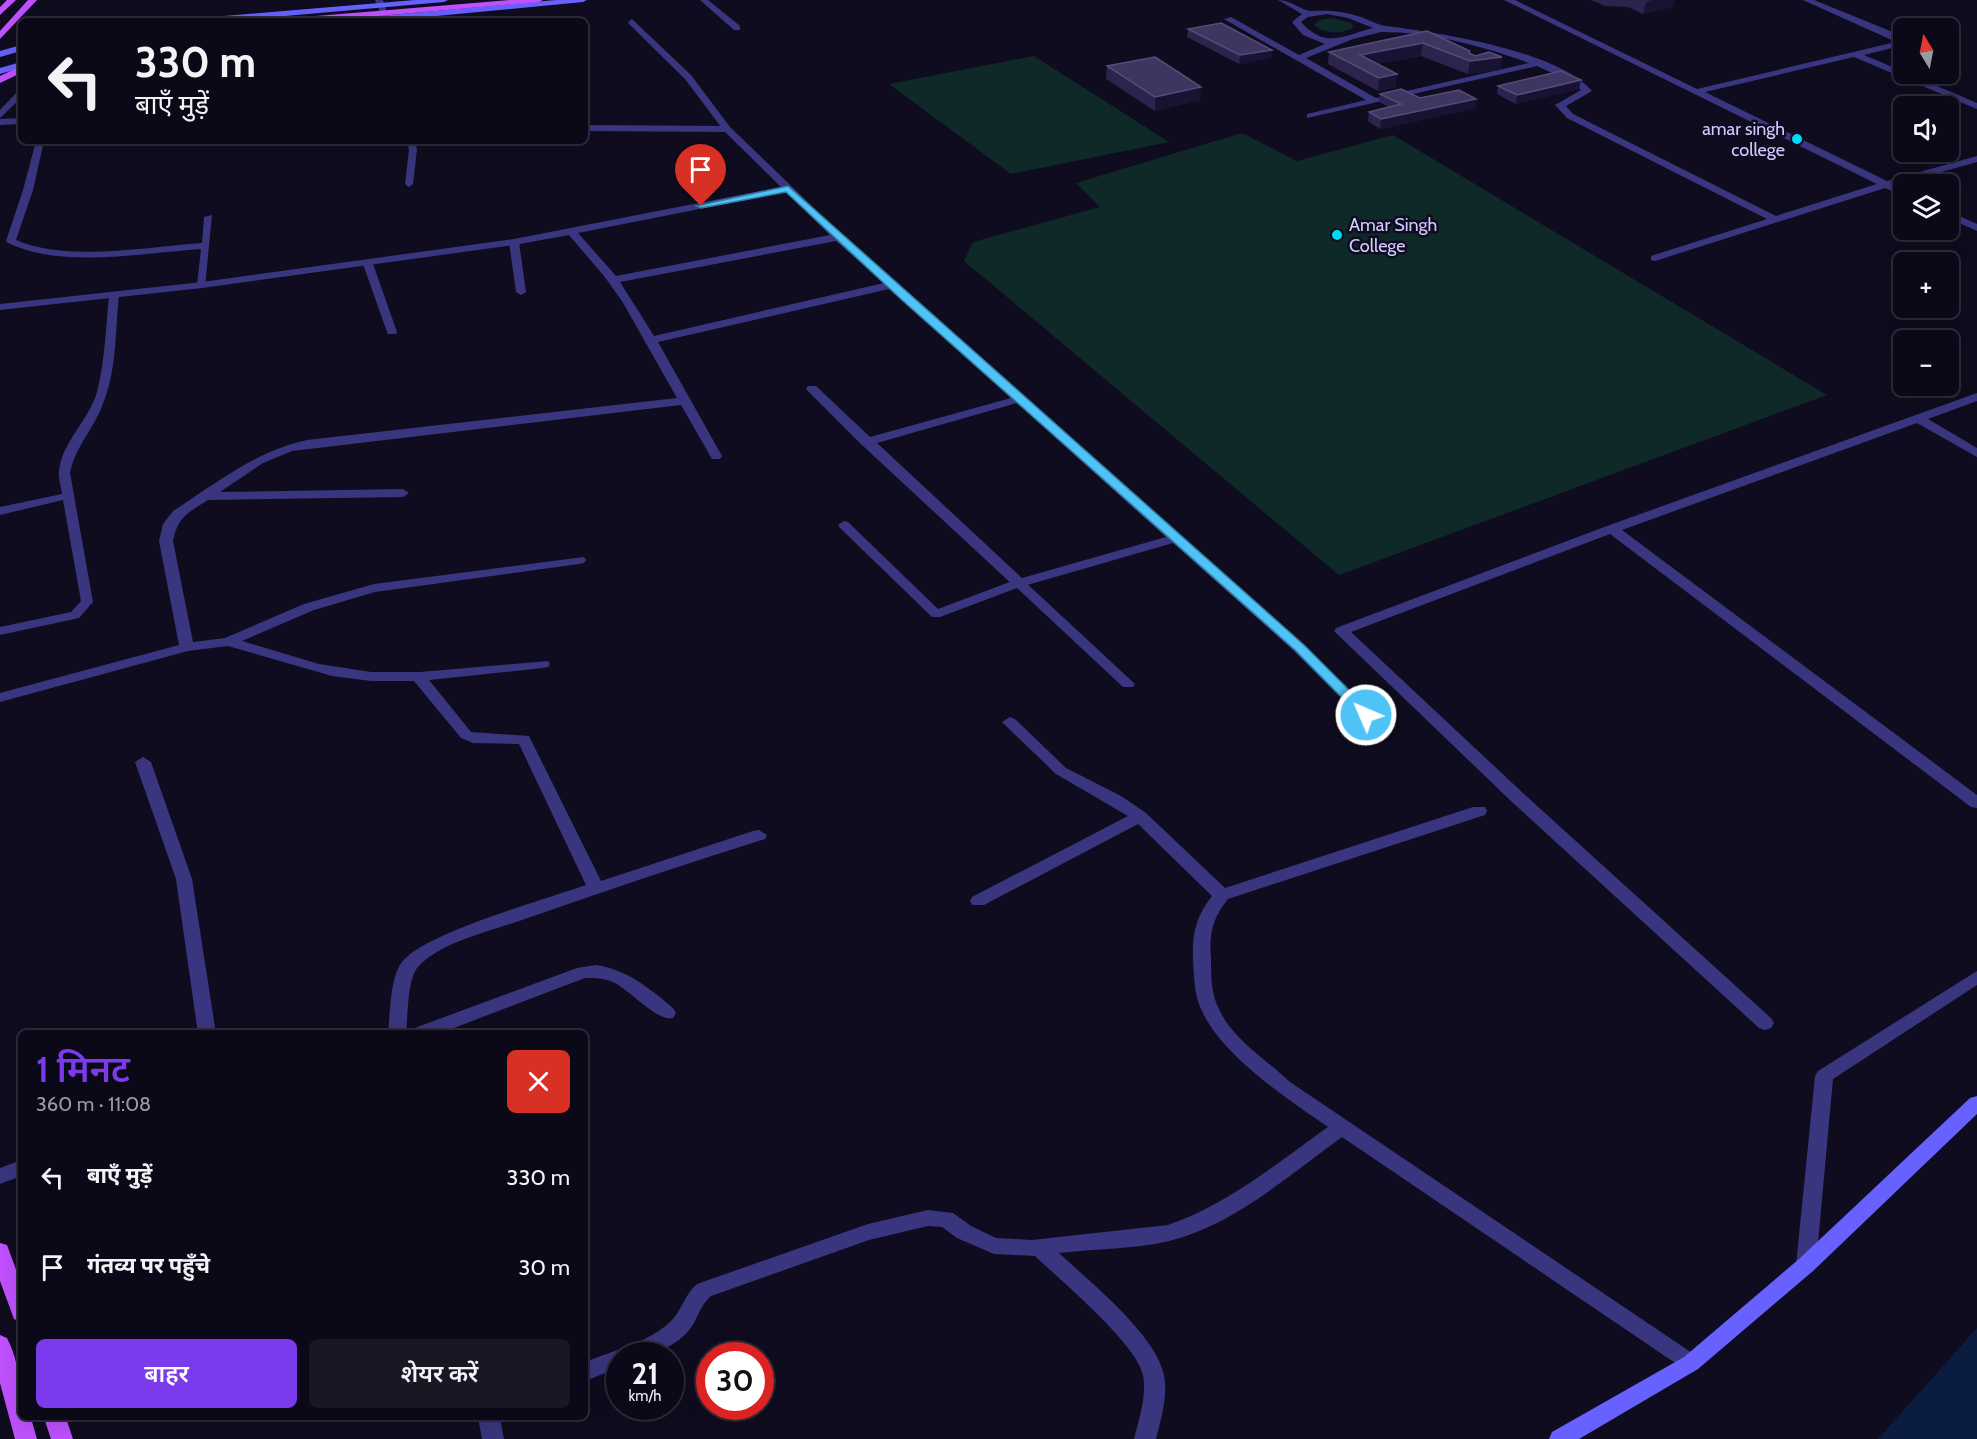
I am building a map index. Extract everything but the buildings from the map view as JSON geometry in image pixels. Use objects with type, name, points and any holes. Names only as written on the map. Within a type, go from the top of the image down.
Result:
[{"type":"main road","points":[[0,12],[12,0]]},
{"type":"main road","points":[[0,26],[31,0]]},
{"type":"main road","points":[[0,36],[31,0]]},
{"type":"main road","points":[[327,18],[539,0]]},
{"type":"main road","points":[[0,80],[18,69]]},
{"type":"main road","points":[[0,1251],[18,1303]]},
{"type":"main road","points":[[0,1344],[18,1410]]},
{"type":"main road","points":[[21,1420],[26,1439]]},
{"type":"main road","points":[[56,1420],[62,1439]]},
{"type":"street","points":[[229,18],[381,2],[444,0]]},
{"type":"street","points":[[423,18],[583,0]]},
{"type":"street","points":[[1282,0],[1310,15]]},
{"type":"street","points":[[1508,0],[1893,188]]},
{"type":"street","points":[[1695,92],[1857,55],[1902,41],[1807,0]]},
{"type":"street","points":[[1333,44],[1297,26],[1299,20],[1310,15],[1345,14],[1383,29],[1485,46],[1540,63],[1578,81],[1587,90],[1560,105],[1570,116],[1777,220]]},
{"type":"street","points":[[1228,19],[1374,101]]},
{"type":"street","points":[[632,22],[688,77],[727,129],[838,237],[1299,648],[1366,715]]},
{"type":"street","points":[[1299,58],[1333,44],[1383,29]]},
{"type":"street","points":[[0,54],[18,49]]},
{"type":"street","points":[[1857,55],[1977,106]]},
{"type":"street","points":[[1310,116],[1540,63]]},
{"type":"street","points":[[0,71],[18,68]]},
{"type":"street","points":[[1655,258],[1886,184],[1977,159]]},
{"type":"street","points":[[0,307],[368,264],[514,242],[788,189]]},
{"type":"street","points":[[1959,219],[1977,228]]},
{"type":"street","points":[[571,231],[613,280],[651,340],[682,401],[716,456]]},
{"type":"street","points":[[613,280],[838,237]]},
{"type":"street","points":[[651,340],[891,285]]},
{"type":"street","points":[[812,389],[1019,584],[1176,537]]},
{"type":"street","points":[[1765,1023],[1518,798],[1341,631],[1612,529],[1977,397]]},
{"type":"street","points":[[866,442],[1019,399]]},
{"type":"street","points":[[187,647],[167,532],[178,514],[259,460],[288,448],[682,401]]},
{"type":"street","points":[[1917,418],[1977,453]]},
{"type":"street","points":[[208,496],[403,493]]},
{"type":"street","points":[[1612,529],[1977,803]]},
{"type":"street","points":[[0,698],[187,647],[228,642],[309,607],[374,588],[579,560]]},
{"type":"street","points":[[228,642],[346,674],[418,677],[543,664]]},
{"type":"street","points":[[418,677],[466,735],[473,738],[524,739],[596,888]]},
{"type":"street","points":[[1010,722],[1061,771],[1115,800],[1140,817],[1222,894]]},
{"type":"street","points":[[143,762],[184,879],[206,1030]]},
{"type":"street","points":[[1479,811],[1222,894],[1207,912],[1199,931],[1204,991],[1213,1016],[1282,1087],[1691,1363]]},
{"type":"street","points":[[978,901],[1140,817]]},
{"type":"street","points":[[397,1030],[402,986],[408,966],[423,952],[448,940],[596,888],[759,835]]},
{"type":"street","points":[[429,1030],[584,972],[598,970],[610,972],[629,981],[667,1013]]},
{"type":"street","points":[[1806,1265],[1824,1076],[1977,977]]},
{"type":"street","points":[[1560,1439],[1691,1363],[1806,1265],[1977,1104]]},
{"type":"street","points":[[655,1342],[684,1322],[693,1298],[704,1290],[868,1232],[928,1218],[946,1219],[964,1232],[994,1246],[1040,1248],[1168,1233],[1195,1224],[1241,1199],[1342,1127]]},
{"type":"street","points":[[0,1176],[18,1169]]},
{"type":"street","points":[[1040,1248],[1135,1343],[1151,1366],[1154,1398],[1145,1439]]},
{"type":"street","points":[[588,1371],[606,1363]]},
{"type":"street","points":[[489,1420],[493,1439]]},
{"type":"lane","points":[[704,0],[737,28]]},
{"type":"lane","points":[[381,2],[387,18]]},
{"type":"lane","points":[[0,115],[18,96]]},
{"type":"lane","points":[[0,122],[18,121]]},
{"type":"lane","points":[[588,128],[727,129]]},
{"type":"lane","points":[[39,144],[28,190],[11,241],[21,249],[67,253],[206,246]]},
{"type":"lane","points":[[409,184],[413,149],[411,144]]},
{"type":"lane","points":[[201,285],[210,217]]},
{"type":"lane","points":[[514,242],[521,292]]},
{"type":"lane","points":[[368,264],[392,332]]},
{"type":"lane","points":[[0,631],[75,615],[87,602],[67,496],[66,462],[97,407],[114,295]]},
{"type":"lane","points":[[0,511],[67,496]]},
{"type":"lane","points":[[844,525],[936,614],[1019,584],[1128,684]]},
{"type":"green space","points":[[1333,18],[1351,23],[1354,27],[1350,30],[1334,32],[1314,25],[1320,20]]},
{"type":"green space","points":[[1034,56],[1169,142],[1011,174],[889,84]]},
{"type":"green space","points":[[1242,133],[1297,161],[1393,135],[1827,395],[1339,575],[964,261],[973,242],[1100,207],[1076,183]]},
{"type":"water","points":[[1977,1328],[1977,1439],[1878,1439]]},
{"type":"place","name":"amar singh college","points":[[1797,139]]},
{"type":"place","name":"Amar Singh College","points":[[1337,235]]},
{"type":"route","points":[[701,206],[788,189],[838,237],[1299,648],[1366,715]]}]
